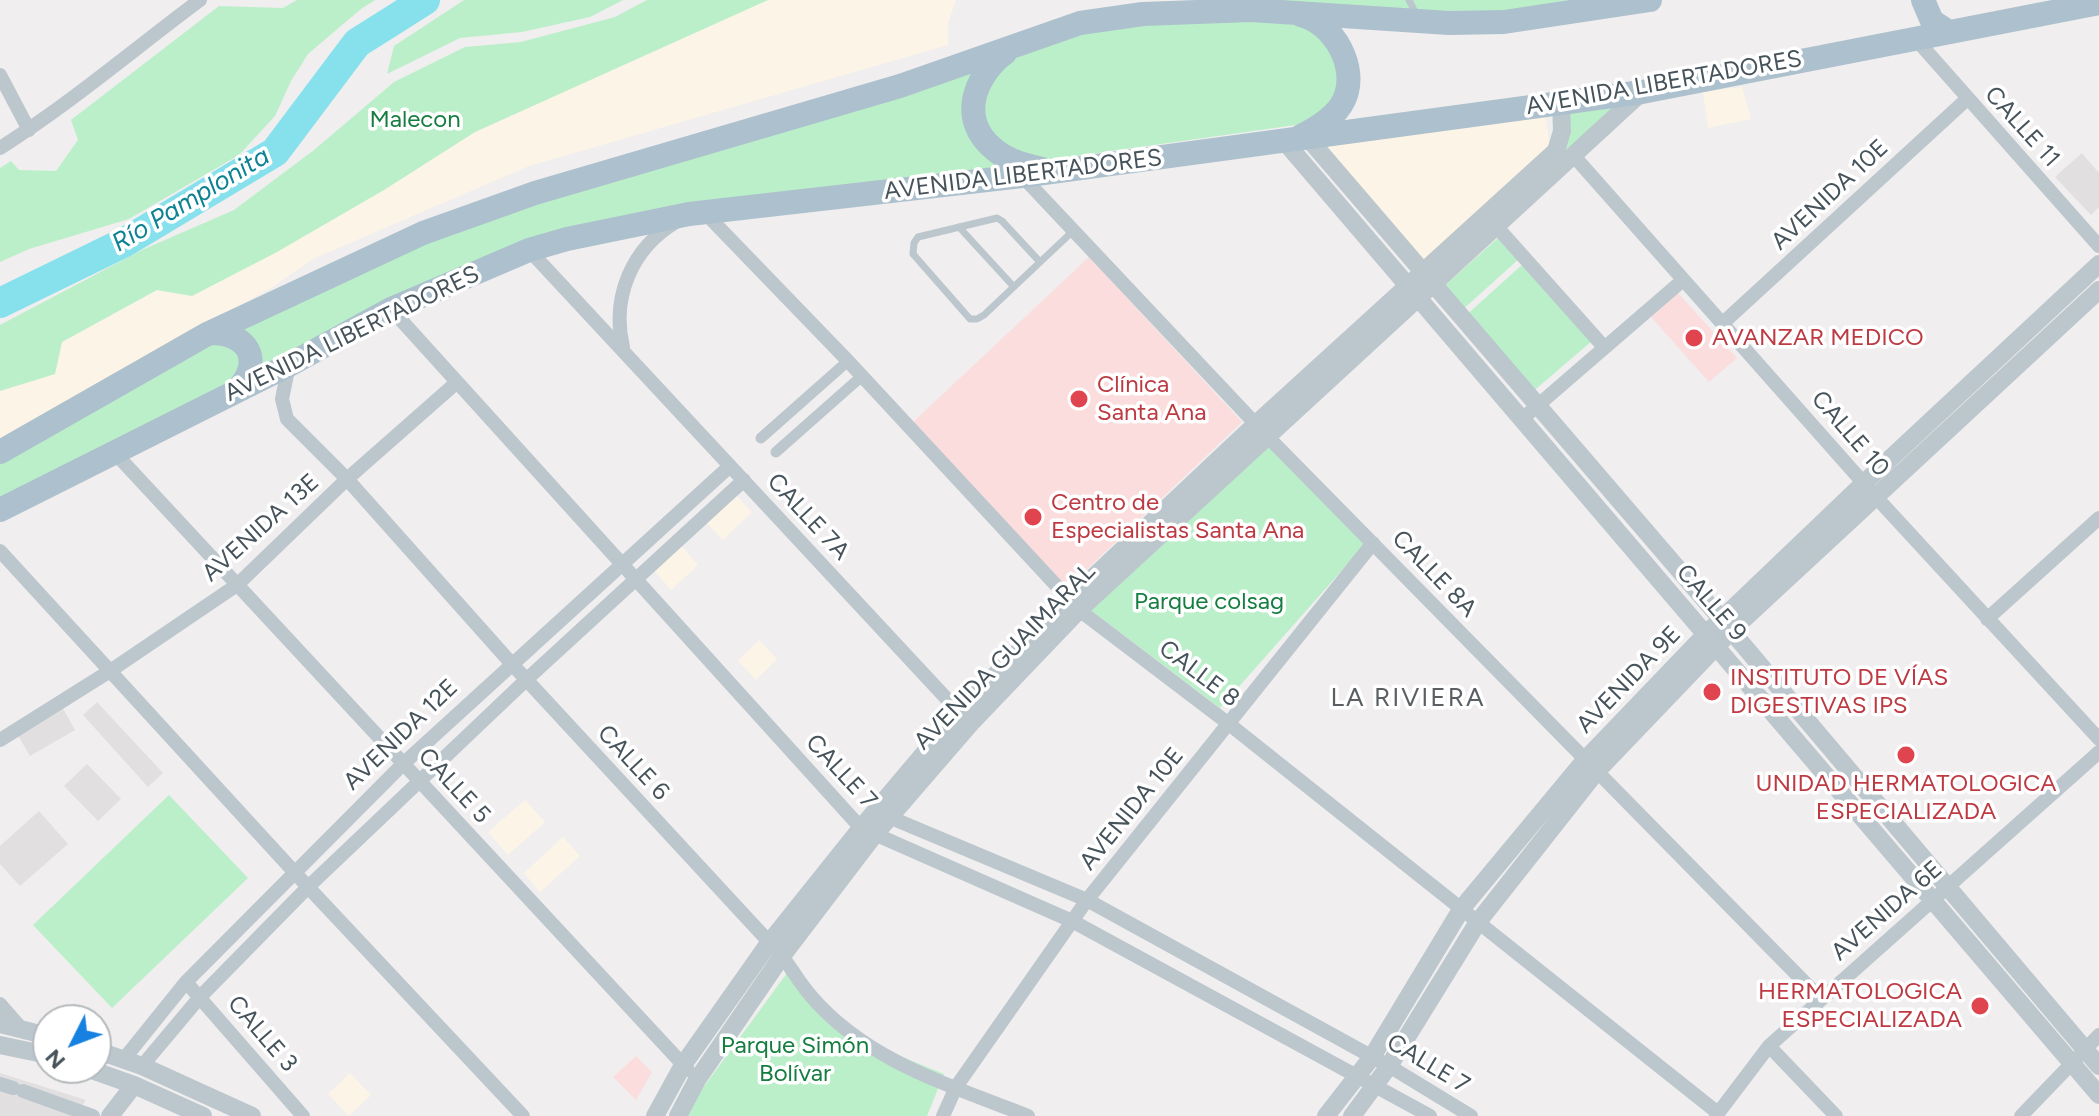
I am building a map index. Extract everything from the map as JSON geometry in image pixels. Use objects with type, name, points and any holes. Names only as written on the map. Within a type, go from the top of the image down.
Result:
[{"type":"main road","points":[[0,452],[209,333],[423,233],[535,193],[885,91],[1080,23],[1143,14],[1278,8],[1414,10],[1504,22],[1650,0]]},
{"type":"main road","points":[[1923,0],[1932,21],[1949,32]]},
{"type":"main road","name":"AVENIDA LIBERTADORES","points":[[0,510],[289,365],[391,309],[529,250],[567,239],[697,213],[1057,172],[1642,92],[2099,3]]},
{"type":"main road","points":[[1278,8],[1308,17],[1326,28],[1339,45],[1348,71],[1345,99],[1317,129],[1295,140]]},
{"type":"main road","points":[[1014,47],[992,63],[979,79],[973,97],[974,117],[980,134],[1004,157],[1057,172]]},
{"type":"main road","points":[[209,333],[235,337],[246,346],[252,362],[248,378],[237,390]]},
{"type":"street","points":[[0,148],[119,65],[200,0]]},
{"type":"street","name":"CALLE 11","points":[[1914,37],[2099,246]]},
{"type":"street","points":[[0,75],[29,130]]},
{"type":"street","name":"AVENIDA GUAIMARAL","points":[[1428,278],[1496,226],[1642,92]]},
{"type":"street","name":"AVENIDA 10E","points":[[1723,323],[1967,99]]},
{"type":"street","name":"AVENIDA GUAIMARAL","points":[[655,1116],[683,1065],[776,950],[959,712],[1428,278],[1556,151],[1562,131],[1561,103]]},
{"type":"street","name":"CALLE 9","points":[[1295,140],[1428,278],[2099,1066]]},
{"type":"street","name":"CALLE 9","points":[[1295,140],[1413,292],[2099,1095]]},
{"type":"street","name":"CALLE 10","points":[[1573,155],[1869,489],[2099,739]]},
{"type":"street","name":"CALLE 8A","points":[[1022,176],[1261,430],[1820,998]]},
{"type":"street","points":[[624,351],[618,329],[621,293],[636,258],[661,231],[697,213]]},
{"type":"street","name":"CALLE 8","points":[[697,213],[848,361],[1074,605],[1462,908],[1717,1115]]},
{"type":"street","points":[[1496,226],[1604,347]]},
{"type":"street","name":"CALLE 7A","points":[[529,250],[959,712]]},
{"type":"street","name":"AVENIDA 9E","points":[[1352,1116],[1375,1085],[1381,1061],[1462,908],[1711,640],[2099,264]]},
{"type":"street","points":[[1522,419],[1683,280]]},
{"type":"street","name":"AVENIDA 9E","points":[[1869,489],[2099,290]]},
{"type":"street","name":"CALLE 7","points":[[391,309],[868,831],[1072,921],[1430,1116]]},
{"type":"street","points":[[761,438],[848,361]]},
{"type":"street","name":"CALLE 6","points":[[289,365],[282,399],[287,419],[347,479],[526,680],[776,950],[811,997],[851,1033],[898,1064],[1028,1116]]},
{"type":"street","points":[[776,452],[862,376]]},
{"type":"street","name":"AVENIDA 13E","points":[[0,740],[110,671],[237,585],[347,479],[456,383]]},
{"type":"street","name":"CALLE 5","points":[[114,452],[697,1080]]},
{"type":"street","name":"AVENIDA 12E","points":[[133,1062],[186,982],[294,871],[511,663],[730,466]]},
{"type":"street","name":"AVENIDA 12E","points":[[133,1062],[308,887],[526,680],[744,480]]},
{"type":"street","points":[[1987,619],[2099,518]]},
{"type":"street","name":"AVENIDA 10E","points":[[943,1116],[956,1087],[1087,900],[1373,543]]},
{"type":"street","points":[[0,551],[523,1116]]},
{"type":"street","name":"AVENIDA GUAIMARAL","points":[[868,831],[889,817],[1074,605]]},
{"type":"street","points":[[1783,725],[1799,711]]},
{"type":"street","name":"AVENIDA 6E","points":[[1717,1115],[1769,1046],[2099,752]]},
{"type":"street","name":"AVENIDA 9E","points":[[1326,1116],[1358,1076],[1381,1061],[1591,766]]},
{"type":"street","name":"CALLE 7","points":[[889,817],[1087,900],[1381,1061],[1471,1116]]},
{"type":"street","name":"AVENIDA GUAIMARAL","points":[[678,1116],[776,950]]},
{"type":"street","name":"CALLE 3","points":[[186,982],[303,1116]]},
{"type":"street","points":[[0,1004],[21,1028]]},
{"type":"street","points":[[0,1024],[32,1031]]},
{"type":"street","points":[[2021,1116],[2099,1035]]},
{"type":"street","points":[[0,1045],[32,1052]]},
{"type":"street","points":[[1769,1046],[1836,1116]]},
{"type":"street","points":[[112,1055],[252,1116]]},
{"type":"street","points":[[112,1077],[203,1116]]},
{"type":"street","points":[[110,1116],[134,1085]]},
{"type":"street","points":[[12,1088],[93,1116]]},
{"type":"lane","points":[[1040,262],[997,218],[918,237],[914,243],[913,254],[970,319],[977,319],[984,315],[1073,231]]},
{"type":"lane","points":[[959,227],[1014,287]]},
{"type":"shaded area","points":[[768,0],[956,0],[948,23],[948,45],[529,166],[313,259],[271,288],[0,439],[0,391],[55,374],[62,342],[157,290],[192,296],[384,190],[475,132]]},
{"type":"shaded area","points":[[1742,87],[1751,119],[1708,128],[1703,92]]},
{"type":"shaded area","points":[[1545,113],[1551,155],[1423,268],[1320,145]]},
{"type":"shaded area","points":[[2082,153],[2099,173],[2099,207],[2091,215],[2055,177]]},
{"type":"shaded area","name":"Clínica Santa Ana","points":[[1089,257],[1242,422],[1066,589],[912,423]]},
{"type":"shaded area","name":"AVANZAR MEDICO","points":[[1678,293],[1737,358],[1709,382],[1651,317]]},
{"type":"shaded area","points":[[734,493],[752,512],[723,540],[705,521]]},
{"type":"shaded area","points":[[680,544],[698,565],[671,590],[653,569]]},
{"type":"shaded area","points":[[759,640],[777,659],[756,680],[738,661]]},
{"type":"shaded area","points":[[97,702],[163,773],[148,787],[83,715]]},
{"type":"shaded area","points":[[61,705],[75,730],[30,756],[16,732]]},
{"type":"shaded area","points":[[87,764],[121,799],[98,821],[64,786]]},
{"type":"shaded area","points":[[525,800],[545,822],[508,855],[488,832]]},
{"type":"shaded area","points":[[39,811],[68,844],[20,886],[0,864],[0,846]]},
{"type":"shaded area","points":[[563,837],[580,856],[540,892],[524,873]]},
{"type":"shaded area","points":[[636,1056],[652,1072],[636,1100],[613,1077]]},
{"type":"shaded area","points":[[0,1073],[86,1100],[75,1116],[0,1116]]},
{"type":"shaded area","points":[[350,1073],[371,1095],[349,1116],[328,1094]]},
{"type":"green space","points":[[297,0],[375,0],[308,54],[275,116],[239,155],[129,219],[29,249],[0,262],[0,168],[11,161],[19,170],[56,171],[78,140],[71,120],[219,6],[283,8]]},
{"type":"green space","points":[[464,0],[623,0],[590,17],[522,32],[460,38],[387,74],[394,46]]},
{"type":"green space","name":"Malecon","points":[[647,0],[768,0],[475,132],[384,190],[277,252],[192,296],[157,290],[62,342],[55,374],[0,391],[0,325],[142,250],[234,210],[314,150],[394,82],[465,47],[521,42],[615,17]]},
{"type":"green space","points":[[1270,0],[1569,0],[1458,19]]},
{"type":"green space","points":[[1276,18],[1322,33],[1341,77],[1334,97],[1310,123],[1048,160],[1007,154],[981,118],[984,83],[1009,57],[1089,27]]},
{"type":"green space","points":[[985,63],[969,94],[1012,169],[529,246],[251,379],[235,333],[423,237]]},
{"type":"green space","points":[[1625,100],[1563,153],[1567,106]]},
{"type":"green space","points":[[1499,237],[1520,258],[1460,312],[1440,290]]},
{"type":"green space","points":[[1524,263],[1592,341],[1530,394],[1463,318]]},
{"type":"green space","points":[[208,338],[235,338],[245,377],[0,503],[0,458]]},
{"type":"green space","name":"Parque colsag","points":[[1267,442],[1366,543],[1220,708],[1089,609]]},
{"type":"green space","points":[[169,795],[248,878],[112,1008],[112,1004],[108,1004],[33,925]]},
{"type":"green space","name":"Parque Simón Bolívar","points":[[787,973],[856,1038],[944,1074],[927,1116],[688,1116],[700,1092]]},
{"type":"waterway","name":"Río Pamplonita","points":[[0,303],[125,242],[275,152],[357,43],[425,0]]},
{"type":"place","name":"AVANZAR MEDICO","points":[[1694,338]]},
{"type":"place","name":"Clínica Santa Ana","points":[[1079,399]]},
{"type":"place","name":"Centro de Especialistas Santa Ana","points":[[1033,517]]},
{"type":"place","name":"INSTITUTO DE VÍAS DIGESTIVAS IPS","points":[[1712,692]]},
{"type":"place","name":"UNIDAD HERMATOLOGICA ESPECIALIZADA","points":[[1906,755]]},
{"type":"place","name":"HERMATOLOGICA ESPECIALIZADA","points":[[1980,1006]]},
{"type":"district","name":"LA RIVIERA","points":[[1408,698]]}]
